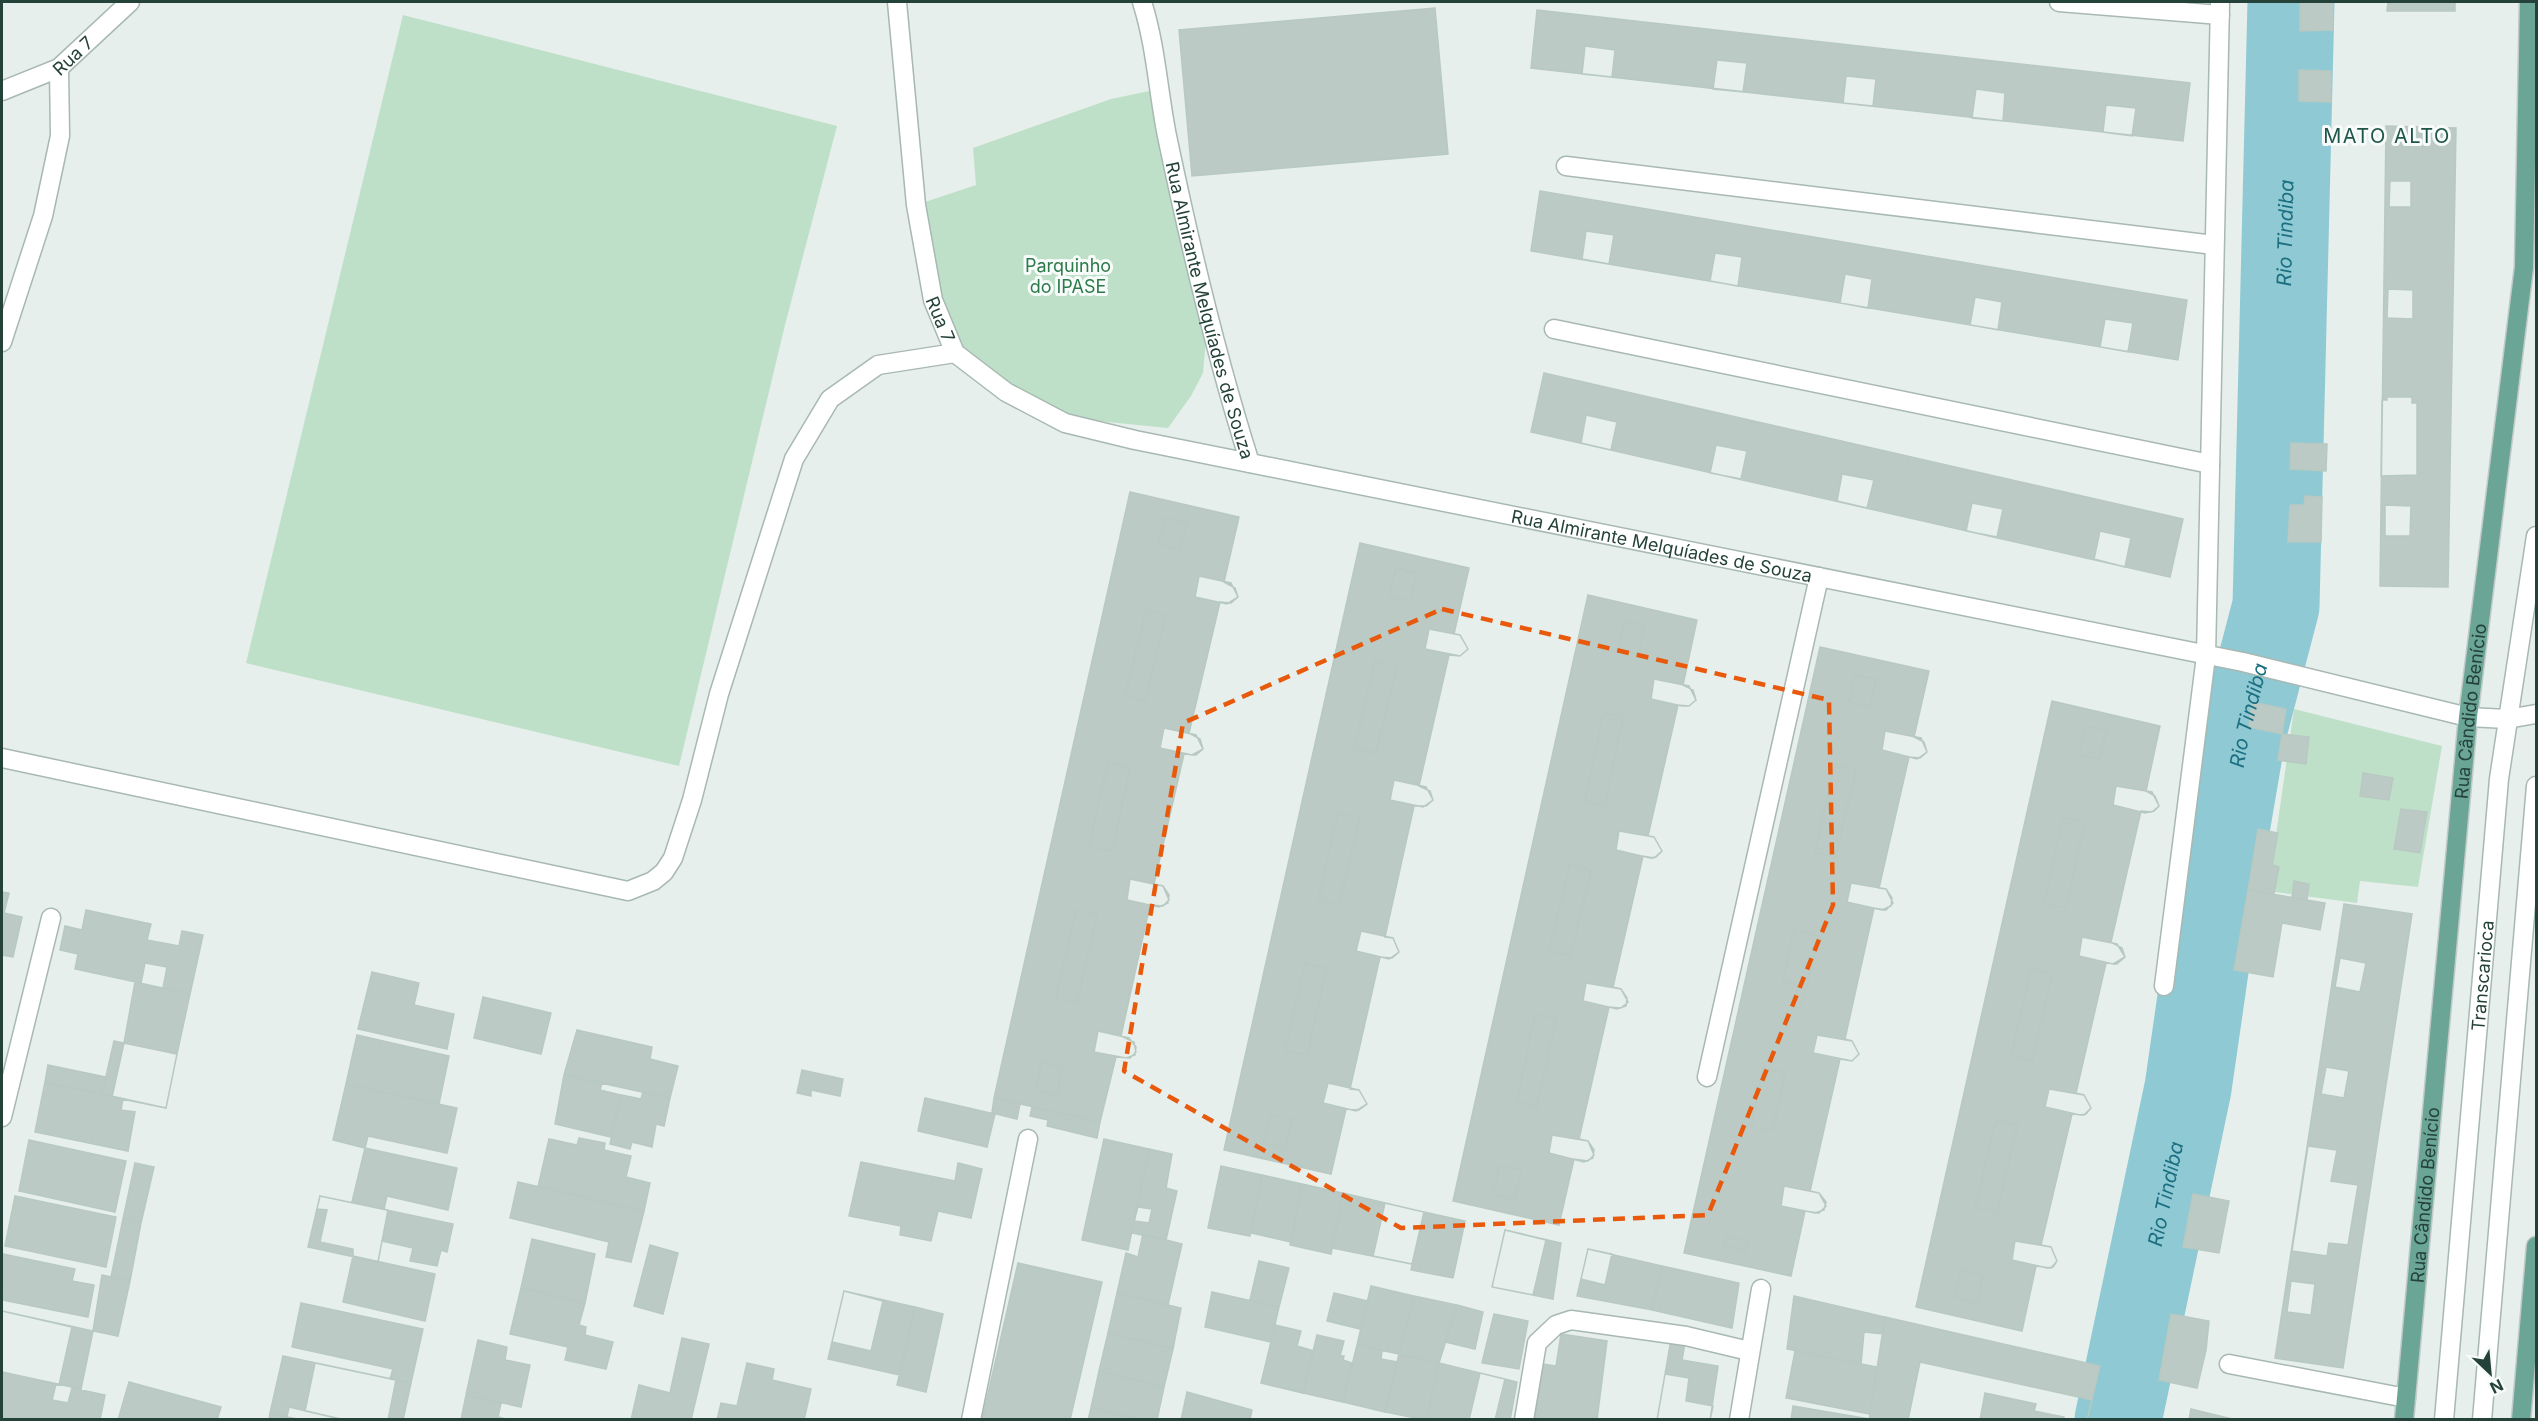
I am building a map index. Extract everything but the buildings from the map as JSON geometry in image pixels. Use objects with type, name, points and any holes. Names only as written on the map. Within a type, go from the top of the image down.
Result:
[{"type":"main road","name":"Rua Cândido Benício","points":[[2404,1419],[2468,717],[2524,267],[2529,2]]},
{"type":"main road","points":[[2522,1419],[2536,1246]]},
{"type":"street","name":"Rua 7","points":[[897,2],[916,205],[933,300],[955,353],[1006,392],[1065,423],[1135,440],[1250,463]]},
{"type":"street","name":"Rua Almirante Melquíades de Souza","points":[[1142,2],[1156,58],[1167,135],[1219,362],[1250,463],[2243,662],[2468,717],[2507,719],[2536,714]]},
{"type":"street","points":[[2059,2],[2220,8],[2206,656],[2164,986]]},
{"type":"street","name":"Rua 7","points":[[2,91],[59,68],[125,4]]},
{"type":"street","points":[[2,342],[43,216],[60,136],[59,68]]},
{"type":"street","points":[[1566,166],[2214,245]]},
{"type":"street","points":[[1554,329],[2210,464]]},
{"type":"street","points":[[2,758],[628,891],[653,881],[664,872],[673,858],[692,800],[719,694],[794,459],[830,399],[878,365],[955,353]]},
{"type":"street","name":"Transcarioca","points":[[2444,1419],[2499,779],[2536,536]]},
{"type":"street","points":[[1707,1077],[1819,577]]},
{"type":"street","name":"Transcarioca","points":[[2482,1419],[2536,786]]},
{"type":"street","points":[[2,1117],[51,918]]},
{"type":"street","points":[[971,1419],[1028,1139]]},
{"type":"street","points":[[1738,1419],[1761,1289]]},
{"type":"street","points":[[1524,1419],[1537,1343],[1556,1325],[1571,1320],[1686,1336],[1749,1351]]},
{"type":"street","points":[[2229,1364],[2406,1398]]},
{"type":"highlighted area","points":[[1442,609],[1829,700],[1833,905],[1708,1215],[1401,1228],[1124,1071],[1183,723]]},
{"type":"green space","points":[[403,15],[837,126],[785,325],[679,766],[246,663]]},
{"type":"green space","name":"Parquinho do IPASE","points":[[1159,89],[1206,339],[1203,373],[1191,396],[1168,428],[1047,416],[955,353],[916,205],[976,185],[973,148],[1111,99]]},
{"type":"green space","points":[[2294,709],[2442,746],[2418,887],[2360,881],[2357,903],[2268,891]]},
{"type":"waterway","name":"Rio Tindiba","points":[[2118,1420],[2188,1088],[2221,859],[2242,736],[2276,606],[2291,2]]},
{"type":"district","name":"MATO ALTO","points":[[2387,136]]}]
